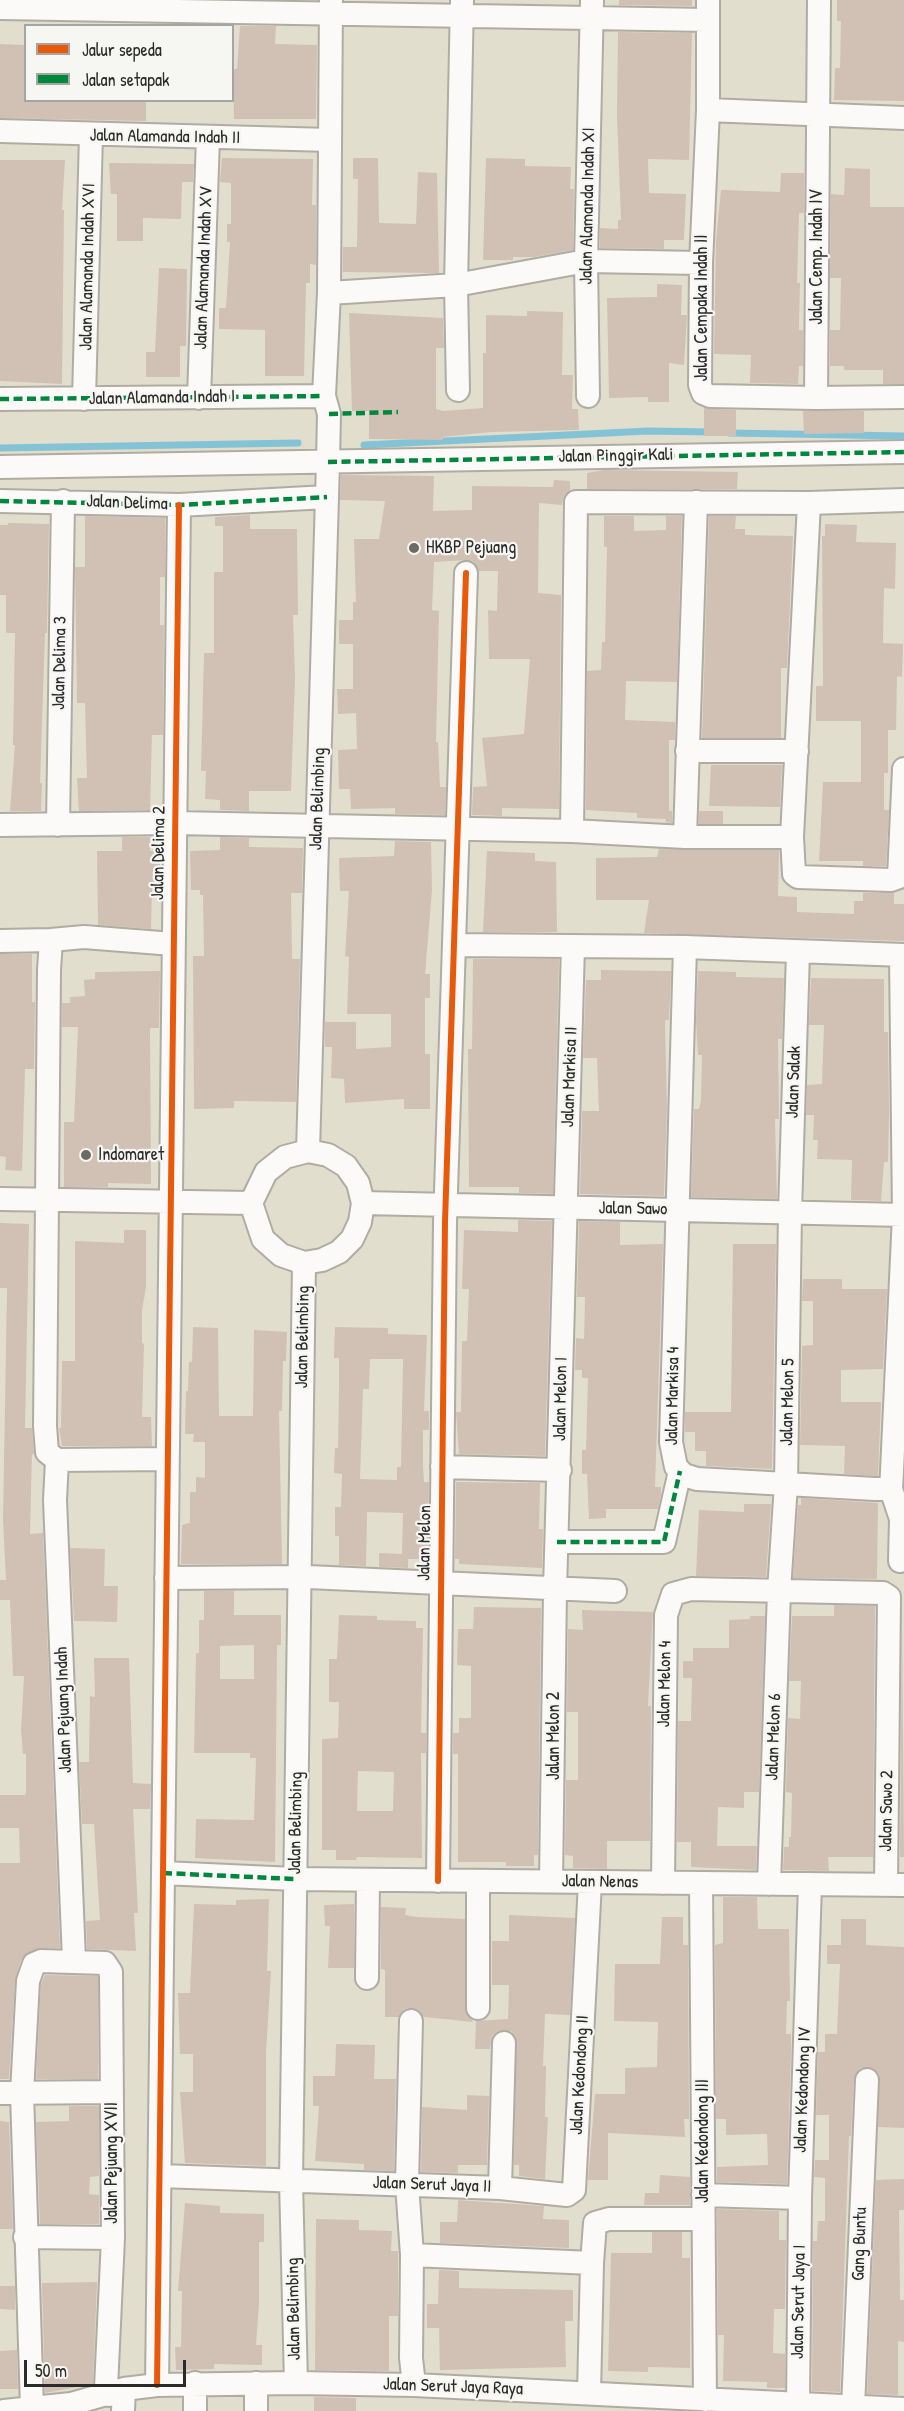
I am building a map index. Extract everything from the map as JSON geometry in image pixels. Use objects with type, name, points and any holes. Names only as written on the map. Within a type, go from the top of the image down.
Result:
[{"type":"street","name":"Jalan Cemp. Indah IV","points":[[816,399],[819,0]]},
{"type":"street","points":[[0,8],[96,5],[708,10]]},
{"type":"street","name":"Jalan Belimbing","points":[[308,1151],[328,454],[328,419],[324,396],[329,293],[331,7]]},
{"type":"street","points":[[458,390],[456,285],[461,7]]},
{"type":"street","name":"Jalan Alamanda Indah XI","points":[[588,396],[586,261],[592,8]]},
{"type":"street","name":"Jalan Cempaka Indah II","points":[[708,10],[708,110],[701,263],[700,385],[703,393],[710,396],[816,399]]},
{"type":"street","points":[[708,110],[904,118]]},
{"type":"street","name":"Jalan Alamanda Indah II","points":[[0,131],[330,140]]},
{"type":"street","name":"Jalan Alamanda Indah XVI","points":[[84,399],[91,135]]},
{"type":"street","name":"Jalan Alamanda Indah XV","points":[[199,398],[208,138]]},
{"type":"street","points":[[329,293],[456,285],[586,261],[701,263]]},
{"type":"street","name":"Jalan Alamanda Indah I","points":[[0,399],[324,396]]},
{"type":"street","points":[[816,399],[904,397]]},
{"type":"street","name":"Jalan Pinggir Kali","points":[[0,466],[328,454],[904,452]]},
{"type":"street","name":"Jalan Delima","points":[[0,501],[179,505],[327,498]]},
{"type":"street","points":[[572,831],[573,570],[576,502],[809,503],[904,500]]},
{"type":"street","name":"Jalan Delima 3","points":[[58,825],[63,501]]},
{"type":"street","points":[[684,837],[696,502]]},
{"type":"street","points":[[809,503],[792,837],[793,869],[796,876],[897,879],[901,870],[904,769]]},
{"type":"street","name":"Jalan Delima 2","points":[[157,2385],[179,505]]},
{"type":"street","name":"Jalan Melon","points":[[438,1881],[439,1581],[446,1205],[456,829],[466,573]]},
{"type":"street","points":[[687,751],[797,751]]},
{"type":"street","points":[[0,825],[175,823],[572,831],[684,837],[792,837]]},
{"type":"street","points":[[0,941],[84,937],[173,944]]},
{"type":"street","points":[[51,940],[45,1426],[47,1452],[57,1460],[167,1459]]},
{"type":"street","points":[[454,945],[685,947],[902,955],[904,1215],[891,1489],[901,1519],[900,1561]]},
{"type":"street","name":"Jalan Markisa II","points":[[566,1208],[573,946]]},
{"type":"street","name":"Jalan Markisa 4","points":[[685,947],[671,1442],[674,1461],[680,1471],[697,1479],[891,1489]]},
{"type":"street","name":"Jalan Salak","points":[[790,1212],[798,952]]},
{"type":"street","points":[[308,1151],[328,1155],[346,1166],[358,1183],[363,1203],[360,1222],[352,1239],[339,1252],[322,1260],[304,1263],[281,1255],[264,1239],[251,1203],[266,1172],[285,1157],[308,1151]]},
{"type":"street","points":[[0,1199],[251,1203]]},
{"type":"street","name":"Jalan Sawo","points":[[363,1203],[904,1215]]},
{"type":"street","name":"Jalan Melon I","points":[[555,1590],[566,1208]]},
{"type":"street","name":"Jalan Melon 5","points":[[779,1591],[786,1484],[790,1212]]},
{"type":"street","name":"Jalan Belimbing","points":[[296,2383],[291,2181],[304,1263]]},
{"type":"street","name":"Jalan Pejuang Indah","points":[[57,1460],[55,1500],[74,1960]]},
{"type":"street","points":[[442,1467],[560,1470]]},
{"type":"street","points":[[557,1542],[664,1542],[680,1471]]},
{"type":"street","points":[[166,1578],[300,1577],[439,1581],[555,1590],[615,1591]]},
{"type":"street","name":"Jalan Melon 4","points":[[663,1883],[668,1602],[673,1594],[691,1589],[779,1591]]},
{"type":"street","name":"Jalan Melon 2","points":[[551,1881],[555,1590]]},
{"type":"street","name":"Jalan Melon 6","points":[[769,1884],[779,1591]]},
{"type":"street","name":"Jalan Sawo 2","points":[[779,1591],[883,1593],[891,1600],[895,1885]]},
{"type":"street","name":"Jalan Nenas","points":[[163,1873],[295,1879],[895,1885]]},
{"type":"street","points":[[367,1978],[368,1880]]},
{"type":"street","points":[[478,1881],[478,2008]]},
{"type":"street","name":"Jalan Kedondong II","points":[[500,2188],[567,2195],[574,2190],[590,1882]]},
{"type":"street","name":"Jalan Kedondong III","points":[[701,1883],[705,2400]]},
{"type":"street","name":"Jalan Kedondong IV","points":[[800,2198],[810,1884]]},
{"type":"street","points":[[32,2408],[25,2237],[11,2093],[30,1971],[34,1964],[41,1961],[74,1960]]},
{"type":"street","name":"Jalan Pejuang XVII","points":[[74,1960],[105,1963],[110,1968],[113,2238],[106,2388],[118,2398]]},
{"type":"street","points":[[411,2021],[407,2184],[412,2255],[411,2358],[414,2385]]},
{"type":"street","name":"Jalan Serut Jaya II","points":[[160,2176],[500,2188],[504,2043]]},
{"type":"street","name":"Gang Buntu","points":[[853,2408],[867,2080]]},
{"type":"street","points":[[11,2093],[112,2092]]},
{"type":"street","points":[[703,2195],[800,2198]]},
{"type":"street","name":"Jalan Serut Jaya I","points":[[798,2406],[800,2198]]},
{"type":"street","points":[[590,2392],[593,2228],[598,2220],[703,2219]]},
{"type":"street","points":[[25,2237],[113,2238]]},
{"type":"street","points":[[412,2255],[592,2263]]},
{"type":"street","points":[[195,2383],[195,2411]]},
{"type":"street","name":"Jalan Serut Jaya Raya","points":[[4,2411],[118,2398],[157,2385],[195,2383],[414,2385],[590,2392],[705,2400],[737,2407],[904,2409]]},
{"type":"street","points":[[256,2384],[256,2411]]},
{"type":"building","points":[[619,0],[692,0],[692,6],[619,5]]},
{"type":"building","points":[[837,0],[904,0],[904,101],[834,100],[835,68],[840,68],[841,21],[837,21]]},
{"type":"building","points":[[240,26],[276,26],[275,44],[317,45],[316,119],[234,119],[234,69],[237,69]]},
{"type":"building","points":[[618,32],[692,33],[689,160],[648,159],[649,193],[686,194],[684,240],[664,240],[664,249],[600,248],[600,228],[618,229],[618,220],[621,220],[617,115]]},
{"type":"building","points":[[0,44],[24,45],[24,102],[146,102],[146,121],[0,118]]},
{"type":"building","points":[[222,158],[313,159],[312,205],[316,205],[316,265],[310,264],[310,283],[306,283],[304,376],[265,376],[265,330],[219,329],[219,308],[226,308],[230,242],[227,242],[227,224],[231,224],[231,183],[220,182]]},
{"type":"building","points":[[353,158],[378,158],[379,223],[416,224],[418,172],[437,173],[439,273],[343,272],[343,247],[357,247],[358,179],[353,179]]},
{"type":"building","points":[[486,158],[525,159],[525,166],[571,167],[570,189],[574,189],[573,250],[534,257],[513,257],[513,260],[483,260]]},
{"type":"building","points":[[0,160],[65,160],[62,210],[64,210],[62,384],[0,381]]},
{"type":"building","points":[[109,163],[194,164],[193,182],[182,182],[181,219],[143,218],[143,241],[117,241],[117,194],[111,194]]},
{"type":"building","points":[[845,168],[870,169],[870,207],[904,207],[904,384],[883,384],[883,370],[844,370],[844,366],[830,366],[830,330],[840,330],[841,278],[830,278],[831,194],[844,195]]},
{"type":"building","points":[[781,173],[804,173],[804,213],[799,213],[797,283],[800,283],[799,330],[803,330],[803,366],[799,366],[798,384],[750,383],[751,355],[714,354],[716,241],[721,190],[780,192]]},
{"type":"building","points":[[159,268],[187,269],[186,346],[180,346],[180,377],[146,377],[146,352],[155,352]]},
{"type":"building","points":[[657,284],[682,285],[681,315],[687,315],[684,365],[669,363],[669,402],[648,402],[648,397],[609,398],[607,298],[657,297]]},
{"type":"building","points":[[527,311],[563,312],[562,375],[573,375],[572,409],[578,409],[579,430],[491,432],[443,437],[443,440],[369,439],[369,411],[352,411],[349,313],[443,318],[444,348],[436,348],[436,409],[443,411],[483,408],[486,315],[527,316]]},
{"type":"building","points":[[704,408],[736,410],[736,436],[704,436]]},
{"type":"building","points":[[803,411],[864,411],[864,433],[804,434]]},
{"type":"building","points":[[604,470],[738,472],[737,489],[587,489],[587,473]]},
{"type":"building","points":[[341,475],[434,476],[433,511],[472,510],[472,486],[553,487],[554,480],[570,481],[570,490],[564,496],[562,505],[539,503],[538,593],[561,595],[559,809],[502,808],[502,816],[472,815],[473,787],[487,786],[482,738],[524,734],[530,659],[489,659],[488,610],[497,611],[498,571],[479,571],[474,562],[466,560],[434,562],[432,610],[439,611],[436,742],[438,742],[440,787],[446,787],[445,815],[395,814],[395,808],[351,809],[350,789],[339,789],[338,750],[357,749],[356,713],[338,714],[337,689],[353,689],[353,644],[339,644],[339,620],[353,620],[353,602],[356,602],[354,539],[379,539],[385,501],[340,500]]},
{"type":"building","points":[[250,515],[250,529],[297,529],[298,615],[293,615],[295,679],[291,791],[249,791],[249,811],[220,810],[220,800],[205,799],[206,771],[201,771],[204,653],[214,653],[214,572],[223,572],[223,526],[215,526],[215,517]]},
{"type":"building","points":[[85,516],[165,518],[165,577],[160,577],[160,625],[164,625],[163,735],[152,735],[150,810],[79,811],[77,778],[87,778],[85,703],[77,703],[75,567],[85,567]]},
{"type":"building","points":[[604,516],[634,516],[634,531],[666,530],[666,516],[682,516],[677,682],[626,681],[625,720],[675,722],[675,740],[669,740],[669,811],[672,811],[672,823],[665,822],[666,819],[637,818],[637,813],[586,810],[587,671],[601,670],[602,642],[605,642],[607,547],[604,547]]},
{"type":"building","points":[[709,516],[736,516],[735,529],[745,529],[745,535],[793,536],[787,668],[781,668],[781,738],[702,738]]},
{"type":"building","points":[[8,523],[49,524],[41,811],[10,811],[15,745],[13,745],[15,633],[6,633],[6,595],[0,595],[0,525],[8,525]]},
{"type":"building","points":[[825,524],[857,525],[856,542],[896,543],[895,589],[884,588],[883,643],[903,644],[902,677],[897,676],[896,730],[888,730],[888,773],[884,773],[884,810],[889,810],[886,866],[863,866],[863,861],[819,861],[823,782],[861,782],[861,721],[816,721],[816,686],[823,686],[822,536],[825,536]]},
{"type":"building","points":[[711,765],[782,765],[780,807],[709,806]]},
{"type":"building","points":[[699,811],[723,811],[723,824],[699,824]]},
{"type":"building","points":[[122,837],[150,837],[150,851],[160,851],[160,890],[152,890],[151,929],[98,925],[97,851],[122,851]]},
{"type":"building","points":[[220,837],[249,838],[249,847],[303,848],[302,893],[291,893],[292,959],[300,959],[296,1102],[234,1101],[234,1108],[194,1109],[193,956],[204,956],[203,895],[200,895],[200,890],[191,890],[190,851],[220,850]]},
{"type":"building","points":[[395,841],[431,842],[432,890],[425,974],[430,974],[430,998],[425,998],[425,1054],[430,1054],[430,1109],[404,1109],[404,1099],[345,1103],[344,1079],[331,1078],[332,1047],[325,1047],[325,1022],[356,1022],[356,1049],[391,1047],[391,1014],[347,1014],[349,957],[345,956],[349,891],[340,891],[339,858],[394,856]]},
{"type":"building","points":[[659,849],[779,850],[778,896],[797,897],[797,912],[854,914],[854,901],[863,901],[863,893],[894,893],[894,904],[904,904],[904,941],[644,933],[649,900],[596,900],[596,858],[657,857]]},
{"type":"building","points":[[487,851],[535,853],[535,861],[556,862],[557,932],[483,932]]},
{"type":"building","points":[[0,954],[32,954],[32,1002],[35,1002],[34,1069],[25,1069],[22,1171],[5,1170],[6,1157],[0,1156]]},
{"type":"building","points":[[473,959],[559,959],[553,1194],[519,1193],[519,1187],[469,1187],[468,1049],[472,1049]]},
{"type":"building","points":[[601,970],[671,971],[669,1020],[665,1020],[667,1108],[664,1196],[580,1194],[582,1111],[599,1111],[597,1058],[583,1058],[586,980],[601,980]]},
{"type":"building","points":[[160,971],[159,1028],[150,1028],[151,1184],[108,1183],[108,1187],[64,1187],[64,1122],[74,1122],[78,1027],[62,1027],[62,1003],[70,1003],[70,997],[85,996],[84,980],[95,979],[95,972]]},
{"type":"building","points":[[698,971],[736,972],[736,977],[784,978],[782,1039],[778,1039],[779,1119],[775,1119],[777,1199],[691,1197],[694,1109],[699,1109],[701,1101],[702,1055],[698,1055],[696,1020]]},
{"type":"building","points":[[811,978],[884,979],[884,1032],[888,1032],[889,1113],[888,1162],[884,1162],[881,1201],[851,1200],[852,1160],[817,1159],[818,1140],[813,1140],[814,1115],[806,1115],[807,1085],[822,1084],[824,1025],[809,1025]]},
{"type":"building","points":[[518,1220],[552,1221],[545,1456],[459,1454],[456,1412],[461,1412],[462,1341],[467,1341],[469,1289],[462,1289],[464,1230],[518,1232]]},
{"type":"building","points":[[579,1221],[620,1222],[620,1245],[663,1244],[655,1487],[661,1487],[658,1509],[606,1509],[606,1518],[589,1519],[587,1474],[582,1474],[582,1450],[586,1450],[588,1378],[582,1378],[582,1370],[575,1370],[576,1338],[584,1339],[585,1297],[577,1297]]},
{"type":"building","points":[[0,1223],[29,1224],[25,1428],[32,1428],[34,1454],[32,1454],[30,1534],[43,1533],[60,1948],[36,1949],[21,1960],[15,1980],[9,2079],[0,2079],[0,1863],[20,1863],[19,1828],[0,1828],[0,1795],[25,1795],[26,1754],[23,1754],[21,1730],[24,1676],[13,1676],[10,1600],[0,1600],[0,1580],[6,1580],[3,1520],[7,1288],[0,1288]]},
{"type":"building","points":[[124,1230],[146,1230],[146,1287],[142,1310],[142,1343],[144,1344],[142,1417],[151,1417],[152,1446],[62,1446],[59,1428],[61,1428],[62,1361],[75,1361],[75,1241],[124,1243]]},
{"type":"building","points":[[733,1244],[776,1244],[772,1469],[706,1466],[706,1451],[695,1451],[695,1432],[685,1432],[685,1412],[731,1412]]},
{"type":"building","points":[[803,1279],[842,1279],[842,1289],[887,1289],[883,1369],[841,1370],[841,1402],[881,1402],[878,1476],[844,1474],[845,1446],[800,1445],[802,1346],[813,1345],[813,1301],[802,1301]]},
{"type":"building","points":[[193,1327],[218,1328],[219,1416],[253,1416],[254,1330],[287,1332],[286,1361],[283,1361],[282,1411],[279,1411],[282,1564],[181,1564],[182,1525],[190,1523],[190,1492],[196,1492],[196,1477],[205,1478],[205,1442],[193,1442],[194,1434],[185,1434],[186,1391],[188,1391],[189,1362],[192,1362]]},
{"type":"building","points":[[335,1327],[388,1328],[388,1334],[427,1335],[424,1411],[429,1411],[429,1430],[423,1430],[423,1467],[424,1482],[429,1482],[428,1559],[408,1559],[408,1568],[379,1567],[379,1553],[402,1554],[403,1513],[367,1512],[366,1566],[339,1565],[339,1536],[335,1536],[335,1507],[341,1507],[342,1474],[334,1473],[335,1448],[338,1448],[339,1358],[334,1358]],"holes":[[[370,1359],[403,1359],[401,1467],[397,1467],[397,1480],[360,1479],[363,1389],[369,1389]]]},
{"type":"building","points":[[456,1482],[540,1483],[539,1529],[543,1529],[542,1568],[459,1564],[459,1559],[455,1559]]},
{"type":"building","points":[[801,1498],[878,1503],[877,1579],[793,1578],[798,1505],[801,1505]]},
{"type":"building","points":[[744,1504],[771,1504],[766,1577],[696,1576],[699,1510],[744,1512]]},
{"type":"building","points":[[70,1548],[105,1549],[104,1586],[118,1586],[117,1622],[74,1621]]},
{"type":"building","points":[[204,1591],[234,1591],[234,1615],[281,1615],[281,1645],[277,1645],[275,1862],[195,1858],[196,1819],[254,1820],[256,1758],[250,1758],[250,1753],[194,1753],[196,1653],[199,1653],[199,1620],[204,1620]],"holes":[[[254,1645],[254,1679],[220,1679],[220,1646]]]},
{"type":"building","points":[[834,1605],[875,1606],[873,1857],[828,1857],[829,1871],[783,1870],[784,1847],[789,1847],[789,1837],[791,1837],[792,1793],[786,1792],[788,1718],[800,1719],[801,1681],[789,1681],[792,1616],[834,1616]]},
{"type":"building","points":[[474,1607],[541,1608],[538,1855],[534,1855],[534,1866],[506,1866],[506,1862],[458,1862],[458,1754],[453,1754],[453,1733],[459,1733],[459,1718],[471,1718],[471,1666],[457,1665],[458,1629],[473,1629]]},
{"type":"building","points":[[582,1610],[653,1612],[648,1706],[651,1706],[650,1841],[607,1841],[607,1869],[573,1868],[573,1856],[565,1855],[566,1780],[578,1780],[578,1712],[567,1712],[568,1629],[583,1630]]},
{"type":"building","points":[[902,1610],[904,1857],[900,1857]]},
{"type":"building","points":[[339,1615],[377,1616],[377,1620],[416,1621],[416,1628],[423,1628],[421,1733],[426,1733],[426,1753],[421,1753],[422,1858],[357,1857],[356,1860],[336,1860],[336,1850],[322,1850],[322,1739],[338,1738],[339,1702],[329,1702],[329,1659],[337,1659]],"holes":[[[358,1771],[394,1772],[393,1811],[357,1811]]]},
{"type":"building","points":[[750,1616],[765,1616],[759,1792],[744,1792],[744,1808],[718,1807],[717,1846],[757,1846],[756,1870],[691,1867],[691,1842],[677,1842],[678,1721],[691,1721],[692,1678],[683,1678],[683,1661],[693,1661],[693,1648],[729,1648],[729,1620],[750,1619]]},
{"type":"building","points":[[94,1658],[129,1658],[133,1783],[151,1784],[150,1809],[133,1809],[138,1913],[134,1913],[136,1951],[87,1949],[86,1921],[100,1920],[94,1824],[82,1824],[79,1762],[89,1762],[90,1696],[95,1697]]},
{"type":"building","points":[[723,1897],[757,1897],[758,1929],[789,1929],[790,2001],[787,2001],[786,2034],[791,2034],[791,2049],[787,2184],[717,2182],[717,2167],[768,2165],[767,2134],[726,2135],[726,2119],[716,2119],[715,1945],[723,1943]]},
{"type":"building","points":[[269,1899],[267,1971],[271,1971],[266,2053],[266,2166],[185,2163],[180,2092],[193,2092],[193,2054],[180,2054],[178,1993],[190,1993],[194,1904],[236,1905],[236,1900]]},
{"type":"building","points":[[354,1904],[354,1968],[328,1968],[330,1926],[325,1926],[324,1905]]},
{"type":"building","points":[[381,1907],[406,1908],[405,1915],[417,1917],[465,1919],[465,2008],[473,2022],[424,2017],[418,2010],[412,2008],[404,2009],[399,2017],[385,2017],[385,1970],[381,1969]]},
{"type":"building","points":[[509,1915],[575,1918],[570,2015],[545,2014],[543,2066],[546,2066],[545,2117],[548,2117],[545,2179],[519,2176],[519,2165],[514,2165],[516,2037],[511,2031],[498,2031],[492,2036],[490,2049],[475,2049],[476,2021],[508,2019],[509,1985],[492,1985],[492,1941],[509,1941]]},
{"type":"building","points":[[662,1917],[683,1917],[683,1945],[688,1945],[689,2119],[684,2119],[685,2137],[608,2133],[608,2180],[588,2180],[595,2094],[625,2094],[625,2068],[657,2067],[658,2022],[614,2021],[615,1964],[660,1964]]},
{"type":"building","points":[[841,1919],[866,1919],[866,1945],[904,1947],[904,2128],[878,2127],[879,2074],[868,2067],[860,2068],[854,2079],[851,2136],[849,2136],[840,2392],[812,2391],[813,2241],[817,2241],[818,2221],[825,2221],[825,2178],[814,2177],[815,2160],[829,2160],[829,2115],[816,2115],[818,2052],[825,2052],[825,2034],[837,2034],[840,1964],[827,1964],[827,1945],[841,1945]]},
{"type":"building","points":[[45,1975],[98,1976],[98,2079],[36,2079],[41,1984]]},
{"type":"building","points":[[336,2044],[375,2045],[374,2079],[396,2079],[394,2171],[364,2170],[364,2164],[315,2161],[319,2106],[313,2106],[313,2076],[335,2076]]},
{"type":"building","points":[[467,2095],[489,2096],[487,2165],[458,2165],[458,2173],[421,2172],[422,2107],[467,2110]]},
{"type":"building","points":[[69,2106],[99,2106],[99,2176],[90,2177],[89,2194],[99,2195],[99,2224],[40,2224],[36,2122],[69,2121]]},
{"type":"building","points":[[0,2121],[9,2122],[13,2229],[0,2229]]},
{"type":"building","points":[[660,2175],[690,2177],[690,2205],[644,2205],[645,2193],[659,2193]]},
{"type":"building","points":[[904,2179],[904,2210],[899,2210],[900,2300],[904,2300],[904,2342],[898,2341],[898,2395],[867,2394],[876,2180]]},
{"type":"building","points":[[458,2200],[544,2206],[543,2219],[569,2220],[569,2248],[440,2243],[440,2222],[457,2222]]},
{"type":"building","points":[[185,2203],[220,2206],[220,2213],[264,2214],[264,2242],[259,2242],[259,2304],[256,2345],[262,2345],[262,2365],[214,2364],[214,2369],[176,2370],[175,2347],[181,2347],[182,2291],[178,2291]]},
{"type":"building","points":[[717,2209],[779,2211],[779,2240],[786,2240],[785,2309],[774,2309],[773,2353],[785,2354],[785,2388],[767,2388],[767,2382],[723,2381],[724,2335],[718,2335]]},
{"type":"building","points":[[316,2219],[359,2220],[359,2230],[392,2231],[391,2251],[398,2251],[398,2316],[389,2316],[389,2371],[315,2370]]},
{"type":"building","points":[[652,2232],[682,2232],[682,2258],[690,2258],[690,2368],[648,2367],[648,2372],[608,2371],[611,2253],[652,2253]]},
{"type":"building","points":[[439,2270],[459,2271],[459,2288],[573,2290],[573,2321],[565,2321],[566,2367],[440,2370],[439,2328],[427,2328],[427,2304],[438,2304]]},
{"type":"building","points":[[97,2282],[93,2384],[45,2393],[42,2283]]},
{"type":"building","points":[[0,2286],[15,2286],[15,2310],[0,2309]]},
{"type":"building","points":[[17,2350],[18,2389],[0,2389],[0,2351]]},
{"type":"building","points":[[314,2397],[356,2398],[356,2411],[314,2411]]},
{"type":"waterway","points":[[364,445],[648,431],[712,432]]},
{"type":"waterway","points":[[729,433],[904,436]]},
{"type":"waterway","points":[[0,448],[298,443]]},
{"type":"marked path","points":[[0,399],[324,396]]},
{"type":"marked path","points":[[329,414],[398,412]]},
{"type":"marked path","points":[[328,462],[904,452]]},
{"type":"marked path","points":[[0,501],[179,505],[327,497]]},
{"type":"marked path","points":[[557,1542],[664,1542],[680,1471]]},
{"type":"marked path","points":[[163,1873],[295,1879]]},
{"type":"cycle path","points":[[157,2385],[179,505]]},
{"type":"cycle path","points":[[438,1881],[445,1222],[466,573]]},
{"type":"place","name":"HKBP Pejuang","points":[[414,548]]},
{"type":"place","name":"Indomaret","points":[[86,1155]]}]
